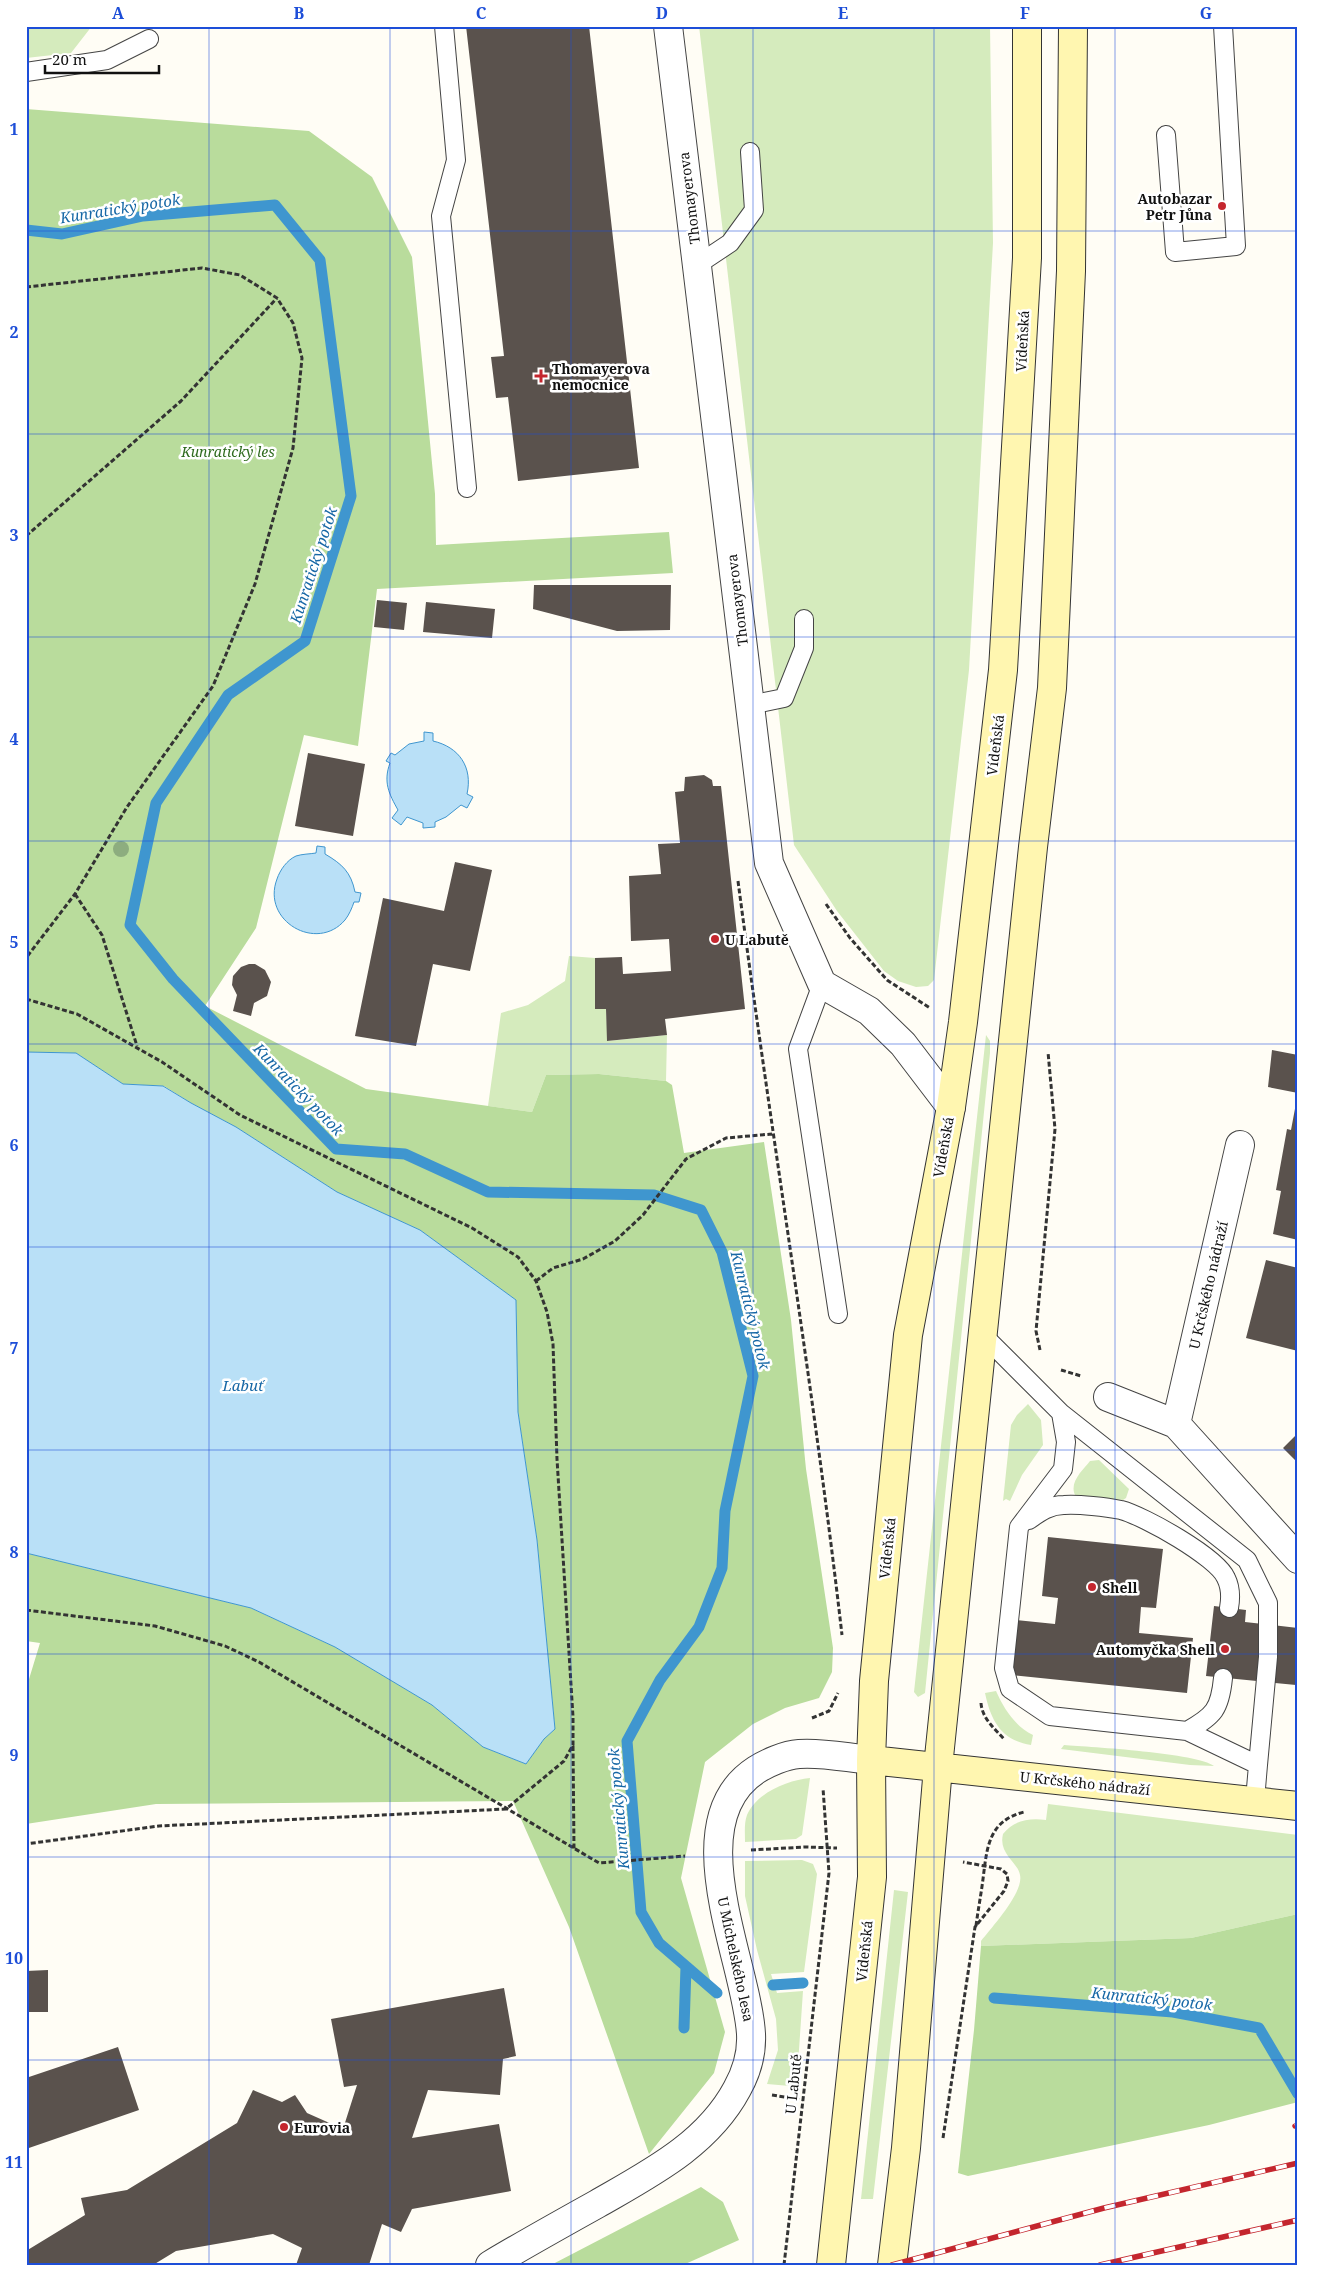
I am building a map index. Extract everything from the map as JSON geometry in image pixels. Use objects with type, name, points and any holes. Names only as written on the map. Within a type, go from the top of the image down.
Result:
[{"type":"main road","name":"Vídeňská","points":[[831,2265],[872,1877],[871,1760],[874,1671],[908,1336],[951,1107],[963,1022],[1003,670],[1027,258],[1027,26]]},
{"type":"main road","points":[[892,2265],[906,2148],[938,1767],[1033,847],[1052,688],[1070,271],[1073,26]]},
{"type":"main road","name":"U Krčského nádraží","points":[[871,1760],[1298,1806]]},
{"type":"street","name":"Thomayerova","points":[[668,26],[769,863],[822,984]]},
{"type":"street","points":[[822,984],[869,1011],[903,1044],[951,1107]]},
{"type":"street","name":"U Krčského nádraží","points":[[1176,1424],[1240,1145]]},
{"type":"street","points":[[1108,1397],[1176,1424],[1298,1559]]},
{"type":"street","name":"U Michelského lesa","points":[[490,2265],[668,2163],[707,2129],[725,2110],[738,2088],[748,2062],[751,2037],[750,2019],[725,1916],[720,1883],[719,1852],[723,1817],[733,1792],[744,1778],[764,1765],[798,1754],[871,1760]]},
{"type":"lane","points":[[444,26],[456,160],[440,216],[467,488]]},
{"type":"lane","points":[[1166,135],[1175,252],[1236,246],[1223,26]]},
{"type":"lane","points":[[26,72],[107,60],[150,40]]},
{"type":"lane","points":[[697,265],[730,244],[754,210],[750,152]]},
{"type":"lane","points":[[750,705],[784,698],[804,648],[804,619]]},
{"type":"lane","points":[[822,984],[798,1049],[817,1188],[838,1314]]},
{"type":"lane","points":[[983,1335],[1061,1413],[1247,1560],[1268,1603],[1268,1657],[1255,1800]]},
{"type":"lane","points":[[1061,1413],[1066,1442],[1063,1469],[1019,1527],[1004,1668],[1010,1688],[1050,1716],[1187,1731],[1258,1765]]},
{"type":"lane","points":[[1019,1527],[1043,1510],[1063,1504],[1121,1510],[1150,1521],[1216,1564],[1226,1577],[1231,1596],[1229,1608]]},
{"type":"lane","points":[[1187,1731],[1203,1722],[1216,1710],[1221,1696],[1223,1678]]},
{"type":"path","points":[[26,287],[202,268],[240,275],[278,298],[293,323],[302,358],[293,448],[255,584],[212,686],[127,807],[75,894],[26,958]]},
{"type":"path","points":[[26,536],[181,401],[278,298]]},
{"type":"path","points":[[75,894],[102,935],[137,1047]]},
{"type":"path","points":[[821,896],[850,938],[887,980],[936,1012]]},
{"type":"path","points":[[26,999],[77,1014],[137,1047],[240,1115],[472,1228],[518,1257],[536,1281],[547,1312],[553,1344],[557,1459],[574,1717],[574,1849]]},
{"type":"path","points":[[536,1281],[554,1268],[583,1259],[615,1241],[649,1207],[686,1159],[726,1138],[772,1134]]},
{"type":"path","points":[[797,1298],[825,1483],[843,1641]]},
{"type":"path","points":[[26,1610],[155,1626],[225,1646],[259,1662],[599,1863],[695,1855]]},
{"type":"path","points":[[829,1711],[839,1686]]},
{"type":"path","points":[[26,1844],[159,1826],[506,1809],[552,1773],[564,1761],[573,1745]]},
{"type":"path","name":"U Labutě","points":[[784,2265],[828,1873],[828,1847],[822,1782]]},
{"type":"path","points":[[942,2144],[987,1846],[994,1832],[1003,1821],[1022,1812],[1030,1812]]},
{"type":"path","points":[[743,1851],[828,1847]]},
{"type":"path","points":[[975,1927],[1004,1891],[1008,1882],[1007,1874],[1001,1869],[985,1865]]},
{"type":"path","points":[[766,2094],[803,2100]]},
{"type":"green space","points":[[26,26],[92,26],[71,53],[26,58]]},
{"type":"green space","points":[[699,26],[990,26],[993,243],[969,670],[934,980],[928,986],[916,987],[898,981],[884,971],[837,911],[794,845]]},
{"type":"green space","name":"Kunratický les","points":[[26,109],[309,131],[372,177],[412,257],[435,494],[436,545],[669,532],[673,573],[377,589],[358,746],[304,735],[256,928],[205,1006],[366,1089],[532,1112],[546,1075],[599,1074],[666,1081],[672,1085],[684,1153],[764,1142],[791,1320],[806,1469],[833,1648],[832,1672],[819,1698],[785,1708],[753,1724],[705,1762],[681,1878],[725,2032],[714,2073],[649,2154],[569,1927],[513,1801],[156,1804],[26,1824],[26,1689],[40,1643],[26,1641],[26,1553],[251,1608],[335,1647],[432,1705],[483,1747],[526,1764],[544,1739],[555,1729],[537,1540],[518,1412],[516,1300],[420,1230],[337,1192],[236,1127],[164,1086],[123,1084],[76,1053],[26,1052]]},
{"type":"green space","points":[[569,956],[595,958],[595,1009],[606,1009],[608,1041],[667,1035],[666,1081],[599,1074],[546,1075],[532,1112],[488,1106],[501,1013],[528,1005],[565,981]]},
{"type":"green space","points":[[986,1035],[990,1041],[990,1053],[925,1693],[918,1697],[914,1692]]},
{"type":"green space","points":[[1028,1404],[1041,1420],[1043,1445],[1022,1475],[1010,1501],[1006,1499],[1003,1501],[1011,1425],[1017,1415]]},
{"type":"green space","points":[[1099,1460],[1129,1489],[1126,1498],[1123,1500],[1075,1495],[1074,1485],[1078,1476],[1090,1461]]},
{"type":"green space","points":[[996,1691],[1011,1716],[1021,1727],[1033,1735],[1031,1745],[1012,1739],[999,1728],[990,1712],[985,1693]]},
{"type":"green space","points":[[1064,1745],[1167,1754],[1204,1761],[1214,1766],[1190,1765],[1061,1749]]},
{"type":"green space","points":[[810,1778],[802,1835],[796,1839],[745,1842],[746,1818],[751,1807],[758,1800],[765,1794],[783,1785]]},
{"type":"green space","points":[[1048,1804],[1298,1835],[1298,1914],[1191,1938],[981,1946],[981,1941],[1012,1900],[1020,1882],[1018,1870],[1003,1847],[1003,1834],[1007,1829],[1022,1821],[1046,1820]]},
{"type":"green space","points":[[802,1860],[813,1864],[817,1874],[804,1972],[771,1974],[777,1993],[803,1991],[797,2079],[790,2086],[767,2084],[778,2050],[776,2019],[757,1950],[745,1896],[745,1861]]},
{"type":"green space","points":[[894,1890],[908,1892],[873,2199],[861,2199]]},
{"type":"green space","points":[[1298,1914],[1298,2102],[1209,2125],[968,2176],[958,2173],[974,2030],[981,1946],[1191,1938]]},
{"type":"green space","points":[[701,2187],[723,2202],[739,2240],[683,2265],[551,2265]]},
{"type":"water","points":[[424,732],[433,733],[433,741],[457,753],[466,767],[468,775],[467,794],[473,797],[467,808],[461,805],[446,817],[435,822],[435,827],[423,828],[423,823],[407,817],[401,825],[392,818],[398,810],[388,788],[387,776],[390,763],[386,761],[391,753],[395,755],[409,744],[424,741]]},
{"type":"water","points":[[317,846],[325,847],[325,854],[345,869],[351,879],[355,892],[361,893],[359,902],[354,902],[345,920],[333,929],[320,933],[307,933],[294,928],[284,919],[277,908],[274,894],[278,876],[287,863],[296,856],[316,853]]},
{"type":"water","name":"Labuť","points":[[26,1052],[76,1053],[123,1084],[163,1086],[236,1127],[337,1192],[420,1230],[516,1300],[518,1412],[537,1540],[555,1729],[544,1739],[526,1764],[483,1747],[432,1705],[335,1647],[251,1608],[26,1553]]},
{"type":"building","points":[[466,26],[589,26],[639,468],[518,481],[508,397],[496,398],[491,357],[504,356]]},
{"type":"building","points":[[534,585],[671,585],[670,630],[617,631],[533,609]]},
{"type":"building","points":[[377,600],[407,603],[404,630],[374,627]]},
{"type":"building","points":[[426,602],[495,609],[492,638],[423,632]]},
{"type":"building","points":[[308,753],[365,764],[353,836],[295,826]]},
{"type":"building","points":[[704,775],[712,780],[713,786],[721,786],[745,1009],[665,1019],[667,1035],[607,1041],[606,1009],[595,1009],[595,958],[622,957],[623,974],[671,971],[669,939],[631,941],[629,876],[661,874],[658,844],[680,843],[675,792],[684,791],[685,777]]},
{"type":"building","points":[[455,862],[492,870],[470,971],[433,964],[416,1046],[355,1036],[383,898],[444,911]]},
{"type":"building","points":[[255,964],[265,970],[271,982],[267,996],[254,1003],[251,1016],[233,1011],[237,995],[232,985],[233,976],[241,967]]},
{"type":"building","points":[[1272,1050],[1298,1055],[1298,1093],[1268,1087]]},
{"type":"building","points":[[1297,1098],[1298,1240],[1273,1234],[1281,1191],[1276,1190],[1287,1129],[1291,1130]]},
{"type":"building","points":[[1266,1260],[1298,1268],[1298,1351],[1246,1338]]},
{"type":"building","points":[[1298,1433],[1298,1463],[1283,1448]]},
{"type":"building","points":[[1048,1537],[1163,1549],[1156,1608],[1141,1607],[1139,1633],[1193,1638],[1187,1693],[1010,1675],[1016,1620],[1055,1624],[1058,1598],[1042,1596]]},
{"type":"building","points":[[1214,1606],[1246,1610],[1245,1622],[1298,1628],[1296,1685],[1206,1676]]},
{"type":"building","points":[[48,1970],[48,2012],[26,2012],[26,1971]]},
{"type":"building","name":"Eurovia","points":[[504,1988],[516,2056],[503,2059],[500,2095],[428,2090],[412,2138],[499,2124],[511,2191],[412,2209],[401,2232],[382,2224],[369,2265],[296,2265],[302,2248],[273,2234],[176,2251],[153,2265],[26,2265],[26,2251],[85,2215],[81,2198],[127,2190],[237,2123],[253,2090],[282,2102],[295,2095],[307,2113],[343,2129],[357,2085],[344,2087],[331,2019]]},
{"type":"building","points":[[118,2047],[139,2110],[26,2149],[26,2078]]},
{"type":"waterway","name":"Kunratický potok","points":[[26,230],[62,234],[143,216],[275,205],[320,260],[351,496],[305,641],[228,695],[156,803],[130,925],[173,979],[336,1149],[405,1154],[488,1192],[654,1195],[701,1210],[722,1252],[753,1376],[725,1511],[722,1568],[699,1627],[660,1680],[627,1741],[641,1912],[659,1943],[717,1993]]},
{"type":"waterway","points":[[684,2028],[686,1967]]},
{"type":"waterway","name":"Kunratický potok","points":[[773,1985],[803,1983]]},
{"type":"waterway","name":"Kunratický potok","points":[[994,1998],[1173,2012],[1259,2028],[1298,2094]]},
{"type":"railway","points":[[892,2265],[1104,2208],[1298,2163]]},
{"type":"railway","points":[[1100,2265],[1298,2220]]},
{"type":"place","name":"Autobazar Petr Jůna","points":[[1222,206]]},
{"type":"place","name":"Thomayerova nemocnice","points":[[541,376]]},
{"type":"place","name":"U Labutě","points":[[715,939]]},
{"type":"place","name":"Shell","points":[[1092,1587]]},
{"type":"place","name":"Automyčka Shell","points":[[1225,1649]]},
{"type":"place","name":"Eurovia","points":[[284,2127]]}]
